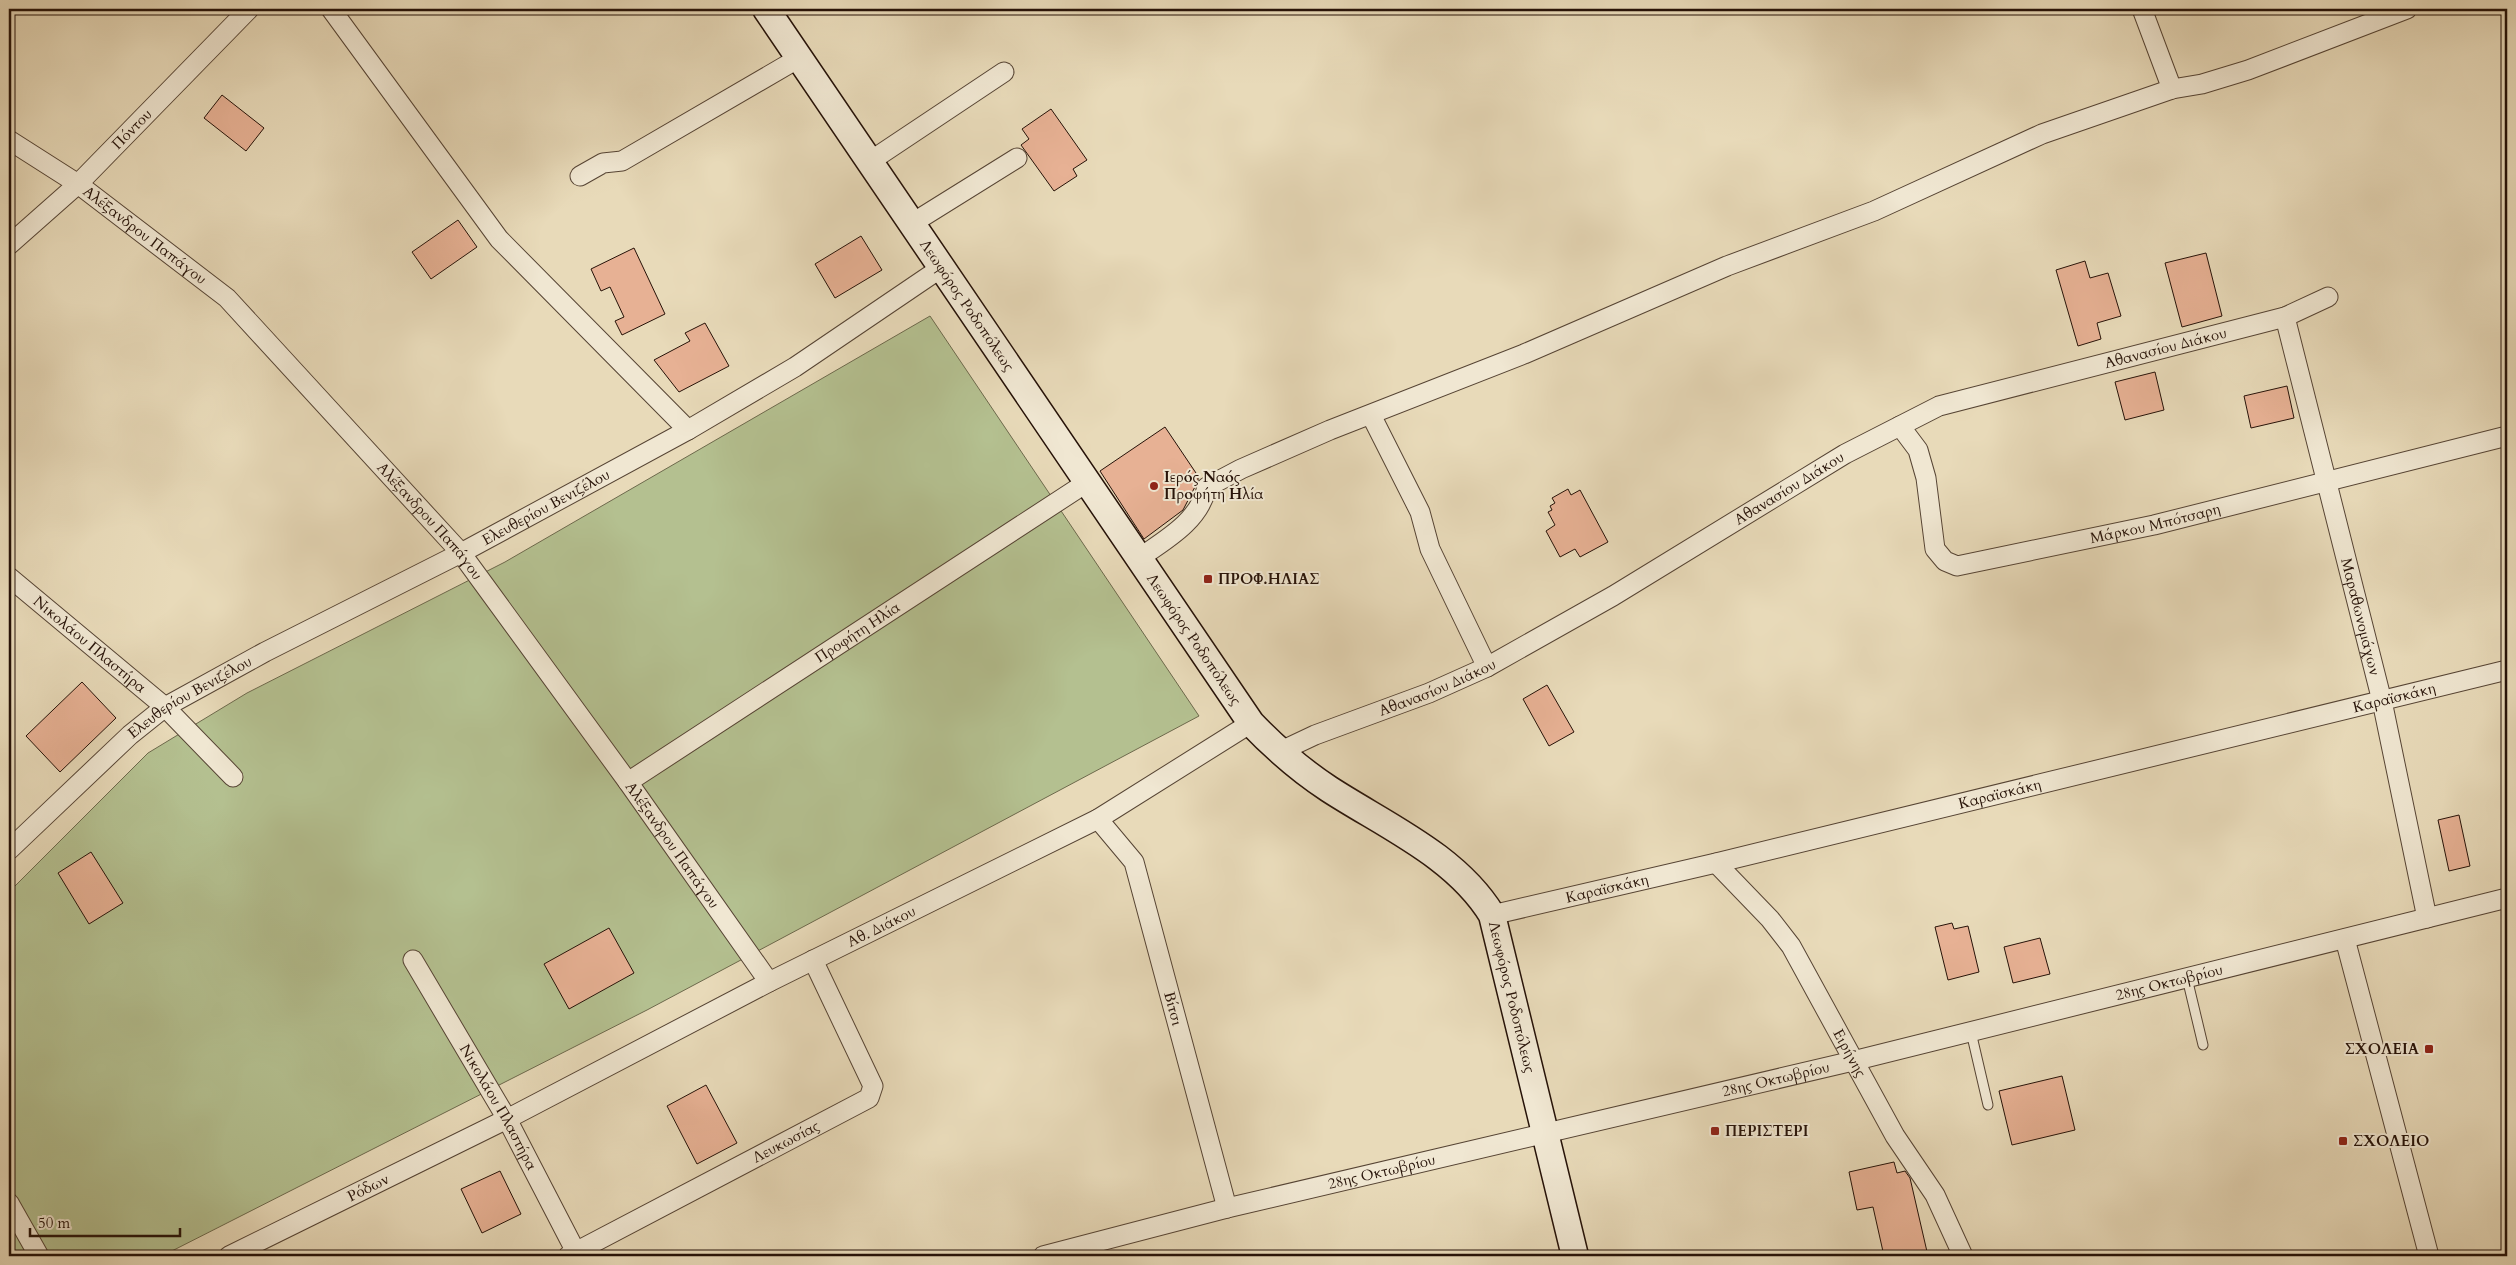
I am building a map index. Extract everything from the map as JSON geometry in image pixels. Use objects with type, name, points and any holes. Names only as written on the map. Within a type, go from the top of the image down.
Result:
[{"type":"street","name":"Πόντου","points":[[9,245],[78,184],[249,9]]},
{"type":"street","points":[[331,9],[499,239],[688,430]]},
{"type":"street","name":"Λεωφόρος Ροδοπόλεως","points":[[766,9],[1250,723],[1279,752],[1328,788],[1399,832],[1456,872],[1481,898],[1492,915],[1575,1256]]},
{"type":"street","points":[[2142,9],[2172,89]]},
{"type":"street","points":[[1138,559],[1192,517],[1202,502],[1207,488],[1284,450],[1623,313],[1727,266],[1874,211],[2042,134],[2172,89],[2202,84],[2248,70],[2407,9]]},
{"type":"street","points":[[580,176],[603,163],[622,161],[799,58]]},
{"type":"street","points":[[869,162],[1004,72]]},
{"type":"street","name":"Αλέξανδρου Παπάγου","points":[[9,140],[78,184],[227,298],[461,553],[628,782],[769,982]]},
{"type":"street","points":[[911,224],[1017,158]]},
{"type":"street","name":"Ελευθερίου Βενιζέλου","points":[[9,850],[130,735],[166,707],[265,652],[461,553],[688,430],[795,367],[941,268]]},
{"type":"street","name":"Αθανασίου Διάκου","points":[[1279,752],[1339,726],[1429,693],[1487,667],[1613,596],[1845,454],[1939,406],[2285,317],[2328,297]]},
{"type":"street","name":"Μαραθωνομάχων","points":[[2285,317],[2382,701],[2427,918]]},
{"type":"street","points":[[1372,415],[1420,512],[1430,549],[1487,667]]},
{"type":"street","name":"Μάρκου Μπότσαρη","points":[[1900,426],[1918,450],[1926,478],[1935,549],[1945,560],[1957,566],[2154,525],[2507,436]]},
{"type":"street","name":"Προφήτη Ηλία","points":[[628,782],[1086,483]]},
{"type":"street","name":"Νικολάου Πλαστήρα","points":[[9,577],[166,707],[233,777]]},
{"type":"street","name":"Καραϊσκάκη","points":[[1492,915],[1716,863],[2507,670]]},
{"type":"street","name":"Αθ. Διάκου","points":[[507,1119],[769,982],[1098,819],[1250,723]]},
{"type":"street","name":"Βίτσι","points":[[1098,819],[1134,862],[1227,1208]]},
{"type":"street","name":"Ειρήνης","points":[[1716,863],[1770,919],[1792,946],[1895,1136],[1935,1196],[1963,1256]]},
{"type":"street","name":"28ης Οκτωβρίου","points":[[1042,1256],[1227,1208],[1853,1061],[2507,898]]},
{"type":"street","points":[[2344,939],[2429,1256]]},
{"type":"street","name":"Νικολάου Πλαστήρα","points":[[413,960],[507,1119],[574,1255]]},
{"type":"street","name":"Λευκωσίας","points":[[574,1255],[869,1098],[873,1086],[813,960]]},
{"type":"street","name":"Ρόδων","points":[[229,1256],[507,1119]]},
{"type":"street","points":[[9,1203],[39,1256]]},
{"type":"lane","points":[[2188,978],[2203,1045]]},
{"type":"lane","points":[[1971,1032],[1988,1105]]},
{"type":"green space","points":[[930,316],[1199,716],[647,1010],[162,1256],[9,1256],[9,892],[148,753],[247,693],[505,562]]},
{"type":"building","points":[[222,95],[264,128],[246,151],[204,118]]},
{"type":"building","points":[[1051,109],[1087,160],[1073,169],[1077,176],[1054,191],[1021,145],[1029,139],[1022,129]]},
{"type":"building","points":[[458,220],[477,247],[431,279],[412,252]]},
{"type":"building","points":[[861,236],[882,270],[835,298],[815,264]]},
{"type":"building","points":[[634,248],[665,314],[622,335],[615,321],[624,317],[610,287],[601,291],[591,269]]},
{"type":"building","points":[[2206,253],[2222,316],[2182,327],[2165,263]]},
{"type":"building","points":[[2085,261],[2090,278],[2108,273],[2121,316],[2097,323],[2101,339],[2078,346],[2056,270]]},
{"type":"building","points":[[705,323],[729,366],[679,392],[654,360],[690,341],[685,333]]},
{"type":"building","points":[[2155,372],[2164,410],[2125,420],[2115,382]]},
{"type":"building","points":[[2287,386],[2294,418],[2251,428],[2244,396]]},
{"type":"building","name":"Ιερός Ναός Προφήτη Ηλία","points":[[1165,427],[1198,476],[1198,481],[1183,510],[1144,539],[1100,471]]},
{"type":"building","points":[[1568,489],[1571,495],[1580,490],[1608,542],[1580,557],[1575,549],[1560,557],[1546,531],[1555,525],[1548,512],[1552,510],[1550,506],[1555,503],[1552,498]]},
{"type":"building","points":[[82,682],[116,718],[60,772],[26,736]]},
{"type":"building","points":[[1547,685],[1574,732],[1549,746],[1523,699]]},
{"type":"building","points":[[2459,815],[2470,866],[2449,871],[2438,820]]},
{"type":"building","points":[[91,852],[123,903],[89,924],[58,873]]},
{"type":"building","points":[[1952,923],[1954,929],[1968,926],[1979,972],[1948,980],[1935,927]]},
{"type":"building","points":[[609,928],[634,973],[569,1009],[544,964]]},
{"type":"building","points":[[2040,938],[2050,974],[2013,983],[2004,947]]},
{"type":"building","points":[[2062,1076],[2075,1130],[2012,1145],[1999,1091]]},
{"type":"building","points":[[706,1085],[737,1143],[697,1164],[667,1106]]},
{"type":"building","points":[[1894,1162],[1897,1173],[1905,1171],[1910,1178],[1928,1256],[1884,1256],[1873,1207],[1857,1210],[1849,1172]]},
{"type":"building","points":[[500,1171],[521,1214],[482,1233],[461,1189]]},
{"type":"place","name":"Ιερός Ναός Προφήτη Ηλία","points":[[1154,486]]},
{"type":"place","name":"ΠΡΟΦ.ΗΛΙΑΣ","points":[[1208,579]]},
{"type":"place","name":"ΣΧΟΛΕΙΑ","points":[[2429,1049]]},
{"type":"place","name":"ΠΕΡΙΣΤΕΡΙ","points":[[1715,1131]]},
{"type":"place","name":"ΣΧΟΛΕΙΟ","points":[[2343,1141]]}]
